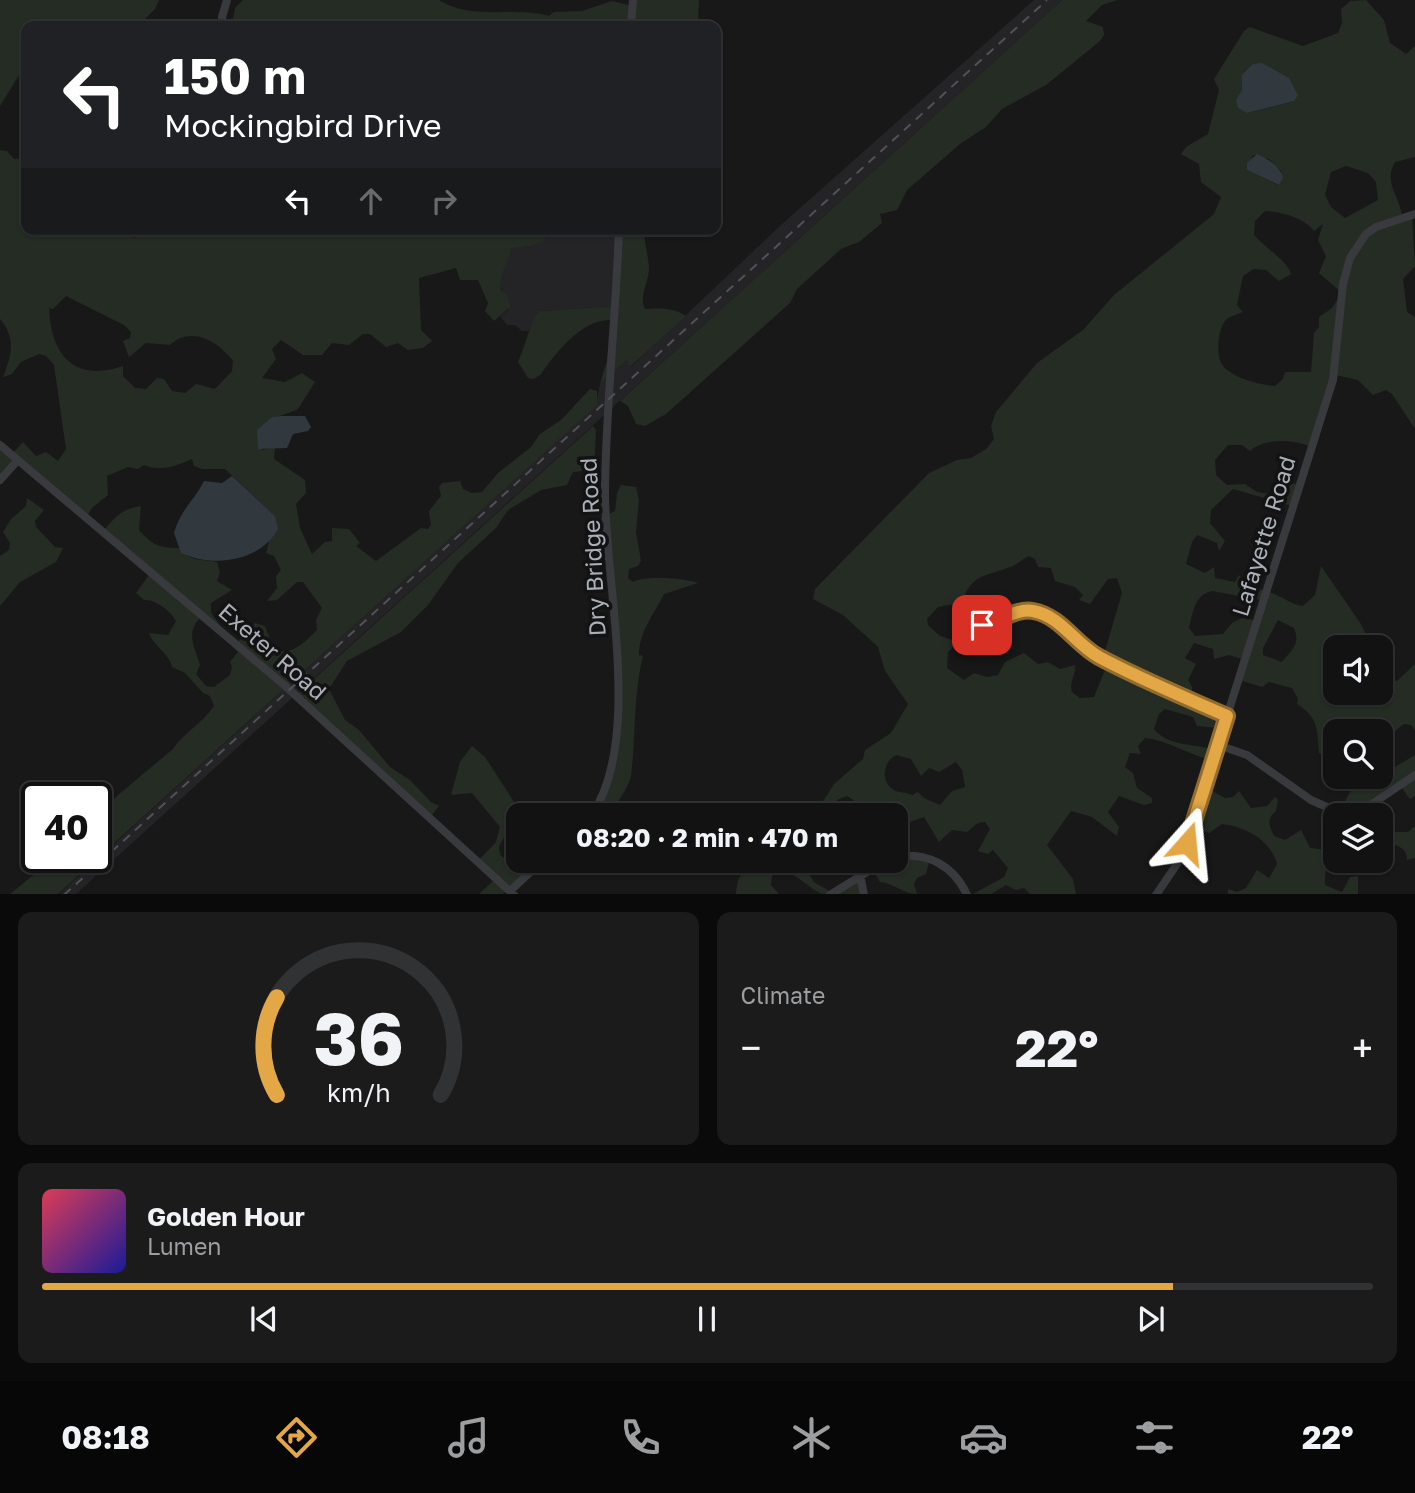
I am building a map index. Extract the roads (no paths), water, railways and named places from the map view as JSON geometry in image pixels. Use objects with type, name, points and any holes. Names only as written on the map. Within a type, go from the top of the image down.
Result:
[{"type":"street","points":[[222,21],[227,0]]},
{"type":"street","points":[[631,21],[633,0]]},
{"type":"street","name":"Lafayette Road","points":[[1156,894],[1177,864],[1187,843],[1333,380],[1343,284],[1350,258],[1366,234],[1377,227],[1415,214]]},
{"type":"street","name":"Dry Bridge Road","points":[[597,803],[610,776],[616,733],[617,666],[605,491],[619,235]]},
{"type":"street","name":"Exeter Road","points":[[0,444],[283,684],[512,893]]},
{"type":"street","points":[[0,480],[17,461]]},
{"type":"street","points":[[996,622],[1022,611],[1042,614],[1056,621],[1075,640],[1099,657],[1227,716]]},
{"type":"street","points":[[1218,745],[1247,755],[1323,807]]},
{"type":"street","points":[[1373,803],[1415,775]]},
{"type":"street","points":[[908,856],[936,861],[954,874],[967,894]]},
{"type":"street","points":[[512,893],[531,873]]},
{"type":"street","points":[[830,894],[860,874],[864,894]]},
{"type":"railway","points":[[65,894],[1047,0]]}]
